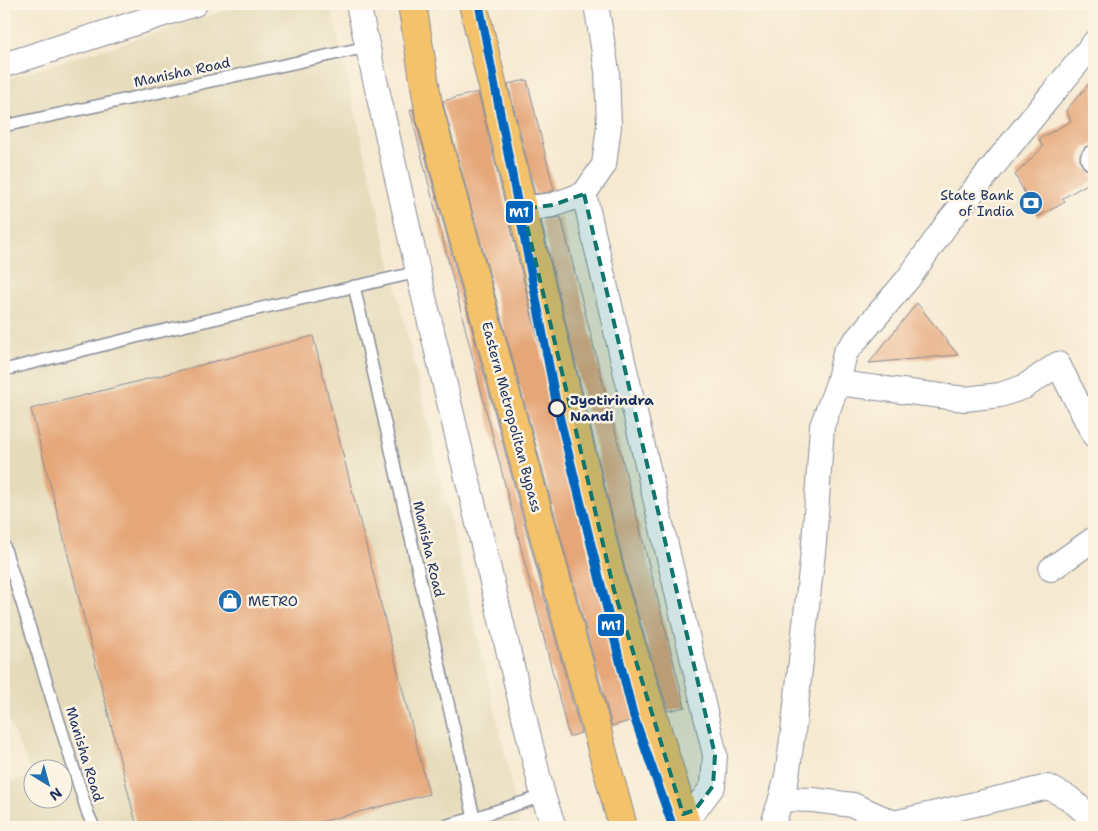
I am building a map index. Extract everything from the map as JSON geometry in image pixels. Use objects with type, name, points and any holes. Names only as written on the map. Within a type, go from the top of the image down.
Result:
[{"type":"main road","name":"Eastern Metropolitan Bypass","points":[[412,4],[429,110],[623,827]]},
{"type":"main road","points":[[473,4],[614,590],[685,820]]},
{"type":"street","points":[[4,65],[195,4]]},
{"type":"street","points":[[358,4],[418,272],[543,796],[554,827]]},
{"type":"street","points":[[522,209],[553,205],[584,194],[604,165],[609,126],[607,71],[596,4]]},
{"type":"street","points":[[772,827],[782,799],[793,732],[814,543],[822,426],[838,383],[845,353],[908,279],[949,221],[1094,43]]},
{"type":"street","points":[[584,194],[715,755],[713,786],[685,820]]},
{"type":"street","points":[[838,383],[965,399],[1000,395],[1024,387],[1058,364],[1094,435]]},
{"type":"street","points":[[1051,570],[1094,540]]},
{"type":"street","points":[[782,799],[813,800],[853,805],[894,823],[1048,788],[1069,798],[1094,820]]},
{"type":"lane","name":"Manisha Road","points":[[4,126],[367,47]]},
{"type":"lane","points":[[4,370],[144,335],[418,272]]},
{"type":"lane","name":"Manisha Road","points":[[354,286],[474,818]]},
{"type":"lane","name":"Manisha Road","points":[[4,546],[88,814],[94,827]]},
{"type":"lane","points":[[440,827],[543,796]]},
{"type":"highlighted area","points":[[584,194],[715,755],[713,786],[695,810],[683,814],[614,590],[523,209],[553,205]]},
{"type":"shaded area","points":[[247,4],[330,4],[502,740],[520,827],[4,827],[4,786],[22,779],[22,808],[72,808],[72,758],[25,758],[4,710],[4,80]]},
{"type":"building","points":[[1094,78],[1094,144],[1085,147],[1080,155],[1080,162],[1089,171],[1094,180],[1063,198],[1065,202],[1038,217],[1015,175],[1043,147],[1039,139],[1071,121],[1066,110]]},
{"type":"building","points":[[527,80],[554,190],[550,192],[535,194],[508,84]]},
{"type":"building","points":[[478,92],[599,594],[637,719],[612,726],[444,107],[443,101]]},
{"type":"building","points":[[413,109],[581,733],[569,737],[410,110]]},
{"type":"building","points":[[561,217],[685,707],[668,711],[629,586],[541,220]]},
{"type":"building","points":[[917,303],[958,355],[869,363]]},
{"type":"building","name":"METRO","points":[[313,336],[429,794],[301,827],[137,827],[31,409]]},
{"type":"transit line","name":"M1","points":[[479,4],[557,407],[633,714],[673,827]]},
{"type":"place","name":"State Bank of India","points":[[1031,203]]},
{"type":"place","name":"Jyotirindra Nandi","points":[[557,408]]},
{"type":"place","name":"METRO","points":[[230,601]]}]
